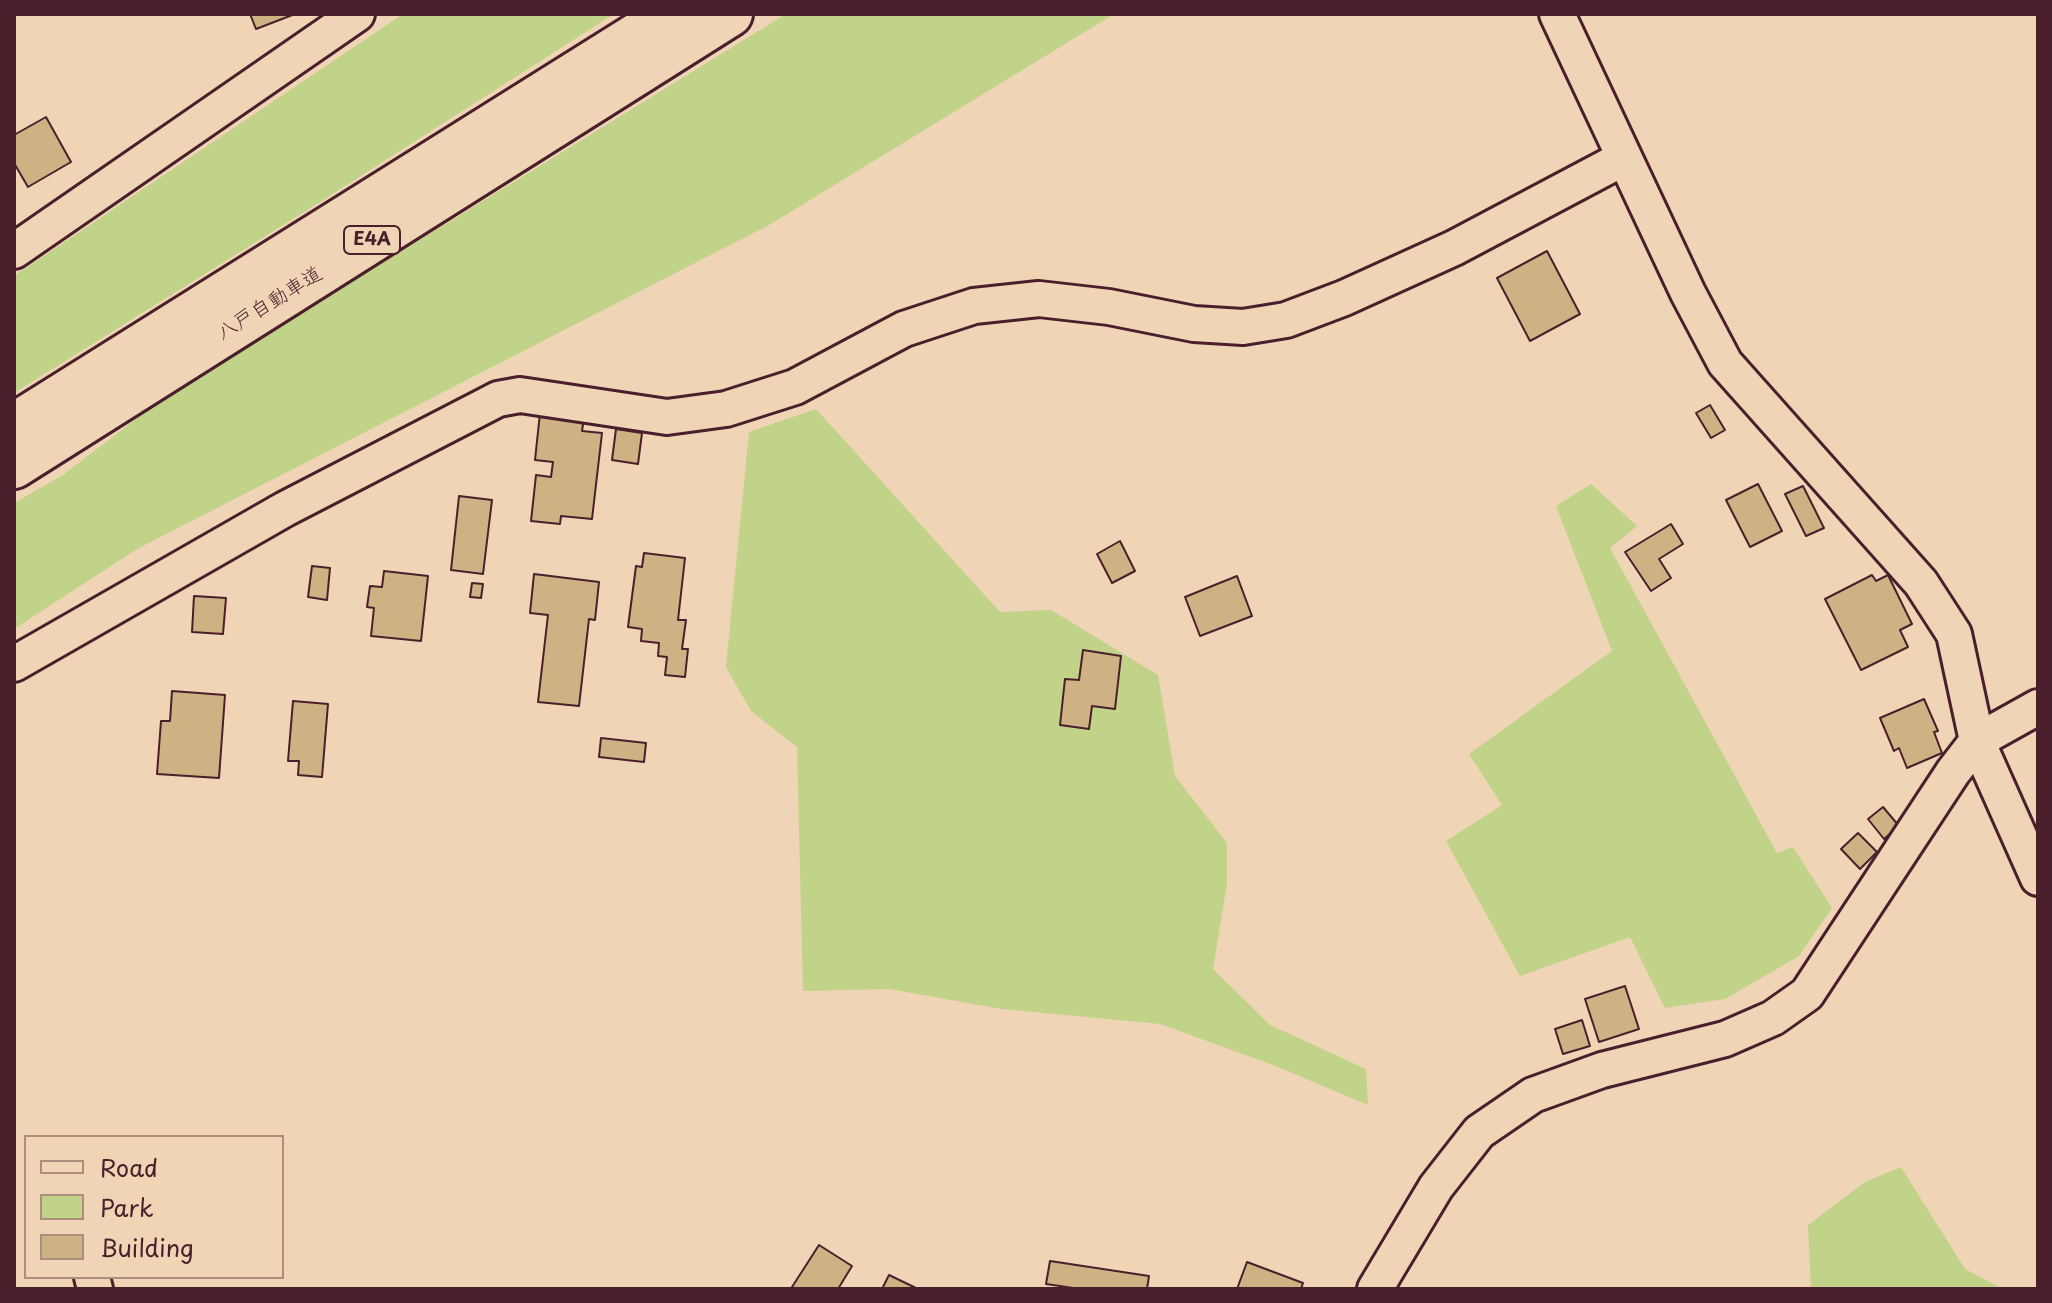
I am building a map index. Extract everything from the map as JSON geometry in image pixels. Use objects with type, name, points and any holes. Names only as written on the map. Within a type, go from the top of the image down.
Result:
[{"type":"highway","name":"八戸自動車道","points":[[14,426],[671,14]]},
{"type":"highway","name":"八戸自動車道","points":[[14,466],[730,14]]},
{"type":"street","points":[[14,251],[357,14]]},
{"type":"street","points":[[1557,14],[1688,293],[1725,363],[1921,583],[1954,634],[1977,741],[2036,866]]},
{"type":"street","points":[[14,664],[285,509],[498,399],[520,395],[667,417],[726,409],[795,387],[904,329],[974,306],[1039,299],[1109,307],[1194,324],[1243,327],[1286,320],[1344,298],[1454,248],[1624,158]]},
{"type":"street","points":[[1375,1289],[1436,1187],[1479,1132],[1500,1117],[1533,1095],[1602,1070],[1725,1039],[1773,1018],[1807,994],[1953,772],[1977,741],[2038,707]]},
{"type":"green space","points":[[403,14],[614,14],[14,393],[14,276]]},
{"type":"green space","points":[[786,14],[1114,14],[769,225],[137,549],[14,629],[14,503],[63,475],[162,399]]},
{"type":"green space","points":[[816,409],[1000,612],[1051,610],[1158,675],[1175,776],[1227,843],[1227,884],[1213,969],[1270,1025],[1366,1069],[1368,1105],[1273,1065],[1160,1024],[1002,1009],[889,989],[803,991],[797,747],[751,711],[726,667],[749,432]]},
{"type":"green space","points":[[1591,484],[1637,526],[1610,548],[1777,853],[1793,847],[1832,908],[1799,956],[1725,999],[1665,1008],[1630,937],[1520,976],[1446,841],[1502,805],[1469,754],[1612,651],[1556,506]]},
{"type":"green space","points":[[1901,1167],[1965,1269],[2003,1289],[1811,1289],[1808,1225],[1865,1182]]},
{"type":"building","points":[[250,14],[295,14],[256,29]]},
{"type":"building","points":[[46,117],[71,162],[28,187],[14,163],[14,135]]},
{"type":"building","points":[[1547,251],[1580,314],[1530,341],[1497,278]]},
{"type":"building","points":[[1710,405],[1725,430],[1711,438],[1696,413]]},
{"type":"building","points":[[540,413],[584,418],[582,431],[602,433],[592,519],[561,516],[560,524],[531,521],[536,475],[551,477],[553,462],[535,460]]},
{"type":"building","points":[[616,429],[642,433],[638,464],[612,460]]},
{"type":"building","points":[[1758,484],[1782,531],[1750,547],[1726,500]]},
{"type":"building","points":[[1803,486],[1824,528],[1806,536],[1785,494]]},
{"type":"building","points":[[459,496],[492,500],[483,574],[451,570]]},
{"type":"building","points":[[1671,524],[1683,544],[1659,559],[1671,578],[1651,591],[1625,552]]},
{"type":"building","points":[[1120,541],[1135,571],[1112,583],[1097,554]]},
{"type":"building","points":[[644,553],[685,558],[678,620],[686,620],[682,649],[688,649],[685,677],[665,675],[667,657],[658,656],[659,643],[641,641],[642,629],[628,627],[636,566],[642,567]]},
{"type":"building","points":[[312,566],[330,568],[327,600],[308,597]]},
{"type":"building","points":[[384,571],[428,576],[421,641],[371,636],[374,608],[367,607],[370,586],[382,587]]},
{"type":"building","points":[[534,574],[599,582],[595,620],[589,619],[579,706],[538,702],[548,615],[530,613]]},
{"type":"building","points":[[1872,575],[1876,581],[1888,575],[1912,624],[1900,630],[1908,647],[1861,670],[1825,599]]},
{"type":"building","points":[[1237,576],[1252,616],[1200,636],[1185,597]]},
{"type":"building","points":[[472,583],[483,584],[481,598],[470,597]]},
{"type":"building","points":[[194,596],[226,598],[223,634],[192,632]]},
{"type":"building","points":[[1083,650],[1121,656],[1115,709],[1092,706],[1089,729],[1060,725],[1065,679],[1079,680]]},
{"type":"building","points":[[172,691],[225,695],[219,778],[157,774],[161,721],[170,721]]},
{"type":"building","points":[[1924,699],[1938,731],[1934,732],[1942,753],[1907,768],[1899,748],[1894,751],[1880,718]]},
{"type":"building","points":[[293,701],[328,704],[322,777],[298,775],[299,761],[288,761]]},
{"type":"building","points":[[601,738],[646,743],[644,762],[599,757]]},
{"type":"building","points":[[1883,807],[1899,826],[1884,839],[1868,819]]},
{"type":"building","points":[[1858,833],[1877,852],[1860,869],[1841,849]]},
{"type":"building","points":[[1625,986],[1639,1029],[1599,1042],[1585,999]]},
{"type":"building","points":[[1582,1020],[1590,1046],[1563,1054],[1555,1029]]},
{"type":"building","points":[[819,1245],[852,1266],[838,1289],[792,1287]]},
{"type":"building","points":[[1050,1261],[1149,1276],[1147,1289],[1080,1289],[1046,1284]]},
{"type":"building","points":[[1247,1262],[1303,1283],[1301,1289],[1237,1289]]},
{"type":"building","points":[[889,1275],[918,1289],[882,1289]]}]
